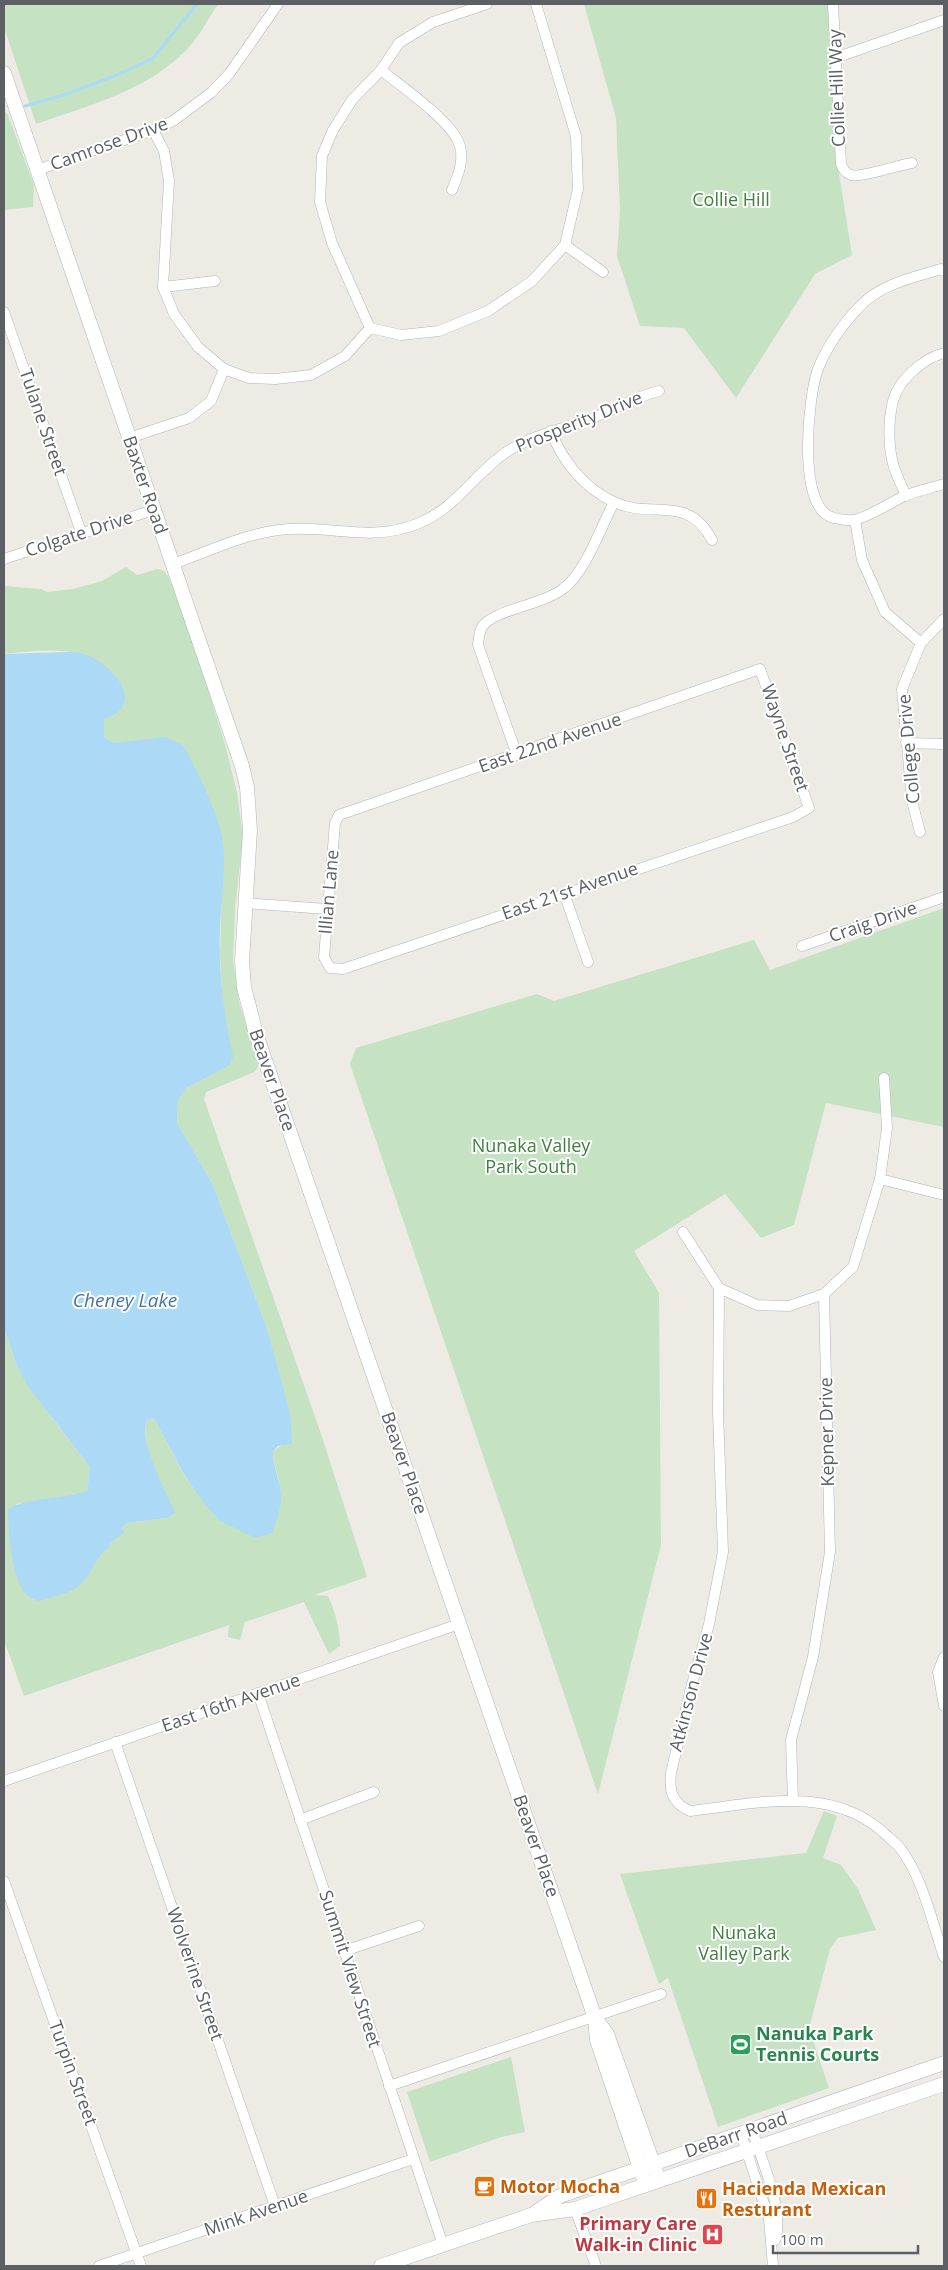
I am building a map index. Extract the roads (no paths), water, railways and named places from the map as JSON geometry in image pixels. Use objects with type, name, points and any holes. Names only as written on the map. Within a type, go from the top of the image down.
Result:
[{"type":"street","name":"Camrose Drive","points":[[37,170],[153,130],[173,121],[218,86],[245,54],[278,4]]},
{"type":"street","points":[[370,328],[332,243],[320,202],[322,156],[333,130],[352,100],[381,70],[399,43],[433,22],[487,4]]},
{"type":"street","points":[[370,328],[401,335],[439,331],[488,311],[532,281],[565,245],[578,189],[576,136],[536,4]]},
{"type":"street","name":"Collie Hill Way","points":[[833,4],[839,156],[845,172],[852,176],[863,175],[912,163]]},
{"type":"street","points":[[836,58],[944,20]]},
{"type":"street","points":[[381,70],[436,114],[459,142],[461,168],[452,190]]},
{"type":"street","name":"Baxter Road","points":[[4,73],[173,564],[247,787],[250,837],[245,903]]},
{"type":"street","points":[[153,130],[164,151],[169,181],[163,287],[174,314],[198,347],[224,369],[249,378],[275,379],[311,375],[345,356],[370,328]]},
{"type":"street","points":[[565,245],[603,272]]},
{"type":"street","points":[[944,271],[941,269],[886,286],[860,306],[830,343],[818,370],[808,420],[807,442],[811,485],[821,510],[831,517],[855,520],[906,496],[944,484]]},
{"type":"street","points":[[163,287],[215,280]]},
{"type":"street","name":"Tulane Street","points":[[4,312],[81,532]]},
{"type":"street","points":[[906,496],[894,467],[890,436],[893,400],[907,377],[933,356],[944,353]]},
{"type":"street","points":[[129,438],[189,418],[211,401],[224,369]]},
{"type":"street","name":"Prosperity Drive","points":[[173,564],[262,534],[288,529],[377,534],[417,524],[437,514],[456,500],[496,459],[528,439],[600,415],[639,396],[659,391]]},
{"type":"street","points":[[551,431],[558,451],[570,468],[585,482],[614,502],[654,510],[681,512],[693,516],[706,527],[712,540]]},
{"type":"street","points":[[517,755],[478,645],[480,629],[488,619],[547,599],[564,588],[576,576],[614,502]]},
{"type":"street","name":"Colgate Drive","points":[[4,559],[81,532],[153,510]]},
{"type":"street","points":[[855,520],[862,560],[885,612],[920,643]]},
{"type":"street","name":"College Drive","points":[[920,832],[912,801],[902,689],[920,643],[944,619]]},
{"type":"street","name":"East 22nd Avenue","points":[[339,815],[517,755],[760,669]]},
{"type":"street","name":"Wayne Street","points":[[760,669],[809,808]]},
{"type":"street","points":[[906,743],[944,744]]},
{"type":"street","name":"East 21st Avenue","points":[[330,968],[343,969],[793,817],[809,808]]},
{"type":"street","name":"Illian Lane","points":[[330,968],[324,957],[335,823],[339,815]]},
{"type":"street","points":[[564,893],[588,962]]},
{"type":"street","name":"Craig Drive","points":[[802,946],[944,897]]},
{"type":"street","points":[[245,903],[327,909]]},
{"type":"street","name":"Beaver Place","points":[[245,903],[242,962],[248,1011],[595,2018],[607,2034],[652,2182]]},
{"type":"street","points":[[683,1232],[719,1288],[757,1305],[789,1306],[824,1294],[854,1266],[880,1179],[887,1128],[884,1078]]},
{"type":"street","points":[[880,1179],[944,1195]]},
{"type":"street","name":"Atkinson Drive","points":[[719,1288],[718,1412],[723,1552],[709,1624],[670,1773],[672,1797],[680,1807],[690,1811],[793,1800],[833,1804],[867,1818],[900,1848],[918,1883],[944,1957]]},
{"type":"street","name":"Kepner Drive","points":[[793,1800],[791,1740],[813,1656],[830,1552],[824,1294]]},
{"type":"street","name":"East 16th Avenue","points":[[4,1781],[459,1624]]},
{"type":"street","points":[[944,1657],[938,1672],[944,1706]]},
{"type":"street","name":"Summit View Street","points":[[258,1694],[443,2245]]},
{"type":"street","name":"Wolverine Street","points":[[115,1742],[275,2206]]},
{"type":"street","points":[[300,1820],[374,1792]]},
{"type":"street","name":"Turpin Street","points":[[4,1881],[141,2266]]},
{"type":"street","points":[[344,1951],[419,1926]]},
{"type":"street","points":[[389,2086],[595,2018],[661,1994]]},
{"type":"street","name":"DeBarr Road","points":[[531,2215],[560,2196],[944,2063]]},
{"type":"street","name":"DeBarr Road","points":[[381,2266],[531,2215],[575,2209],[944,2084]]},
{"type":"street","points":[[746,2132],[752,2149],[765,2206],[773,2246],[773,2266]]},
{"type":"street","name":"Mink Avenue","points":[[99,2266],[413,2159]]},
{"type":"street","points":[[575,2209],[596,2266]]},
{"type":"water","name":"Cheney Lake","points":[[81,653],[100,662],[116,677],[122,686],[125,695],[124,704],[117,713],[104,719],[104,737],[115,743],[165,737],[183,745],[218,821],[223,844],[224,865],[220,928],[221,977],[224,1009],[233,1057],[225,1068],[186,1088],[178,1100],[177,1123],[212,1183],[266,1326],[290,1413],[292,1444],[278,1446],[273,1451],[274,1465],[281,1492],[279,1510],[272,1533],[255,1538],[219,1520],[185,1476],[155,1420],[153,1418],[147,1420],[145,1430],[150,1454],[175,1513],[167,1518],[127,1523],[122,1528],[124,1533],[111,1542],[109,1548],[100,1555],[89,1574],[78,1587],[38,1601],[24,1592],[16,1574],[10,1541],[8,1510],[24,1503],[87,1491],[90,1467],[27,1385],[15,1361],[4,1327],[4,654]]},
{"type":"waterway","points":[[25,106],[67,94],[124,72],[153,58],[197,4]]},
{"type":"place","name":"Nanuka Park Tennis Courts","points":[[740,2044]]},
{"type":"place","name":"Motor Mocha","points":[[484,2187]]},
{"type":"place","name":"Hacienda Mexican Resturant","points":[[706,2199]]},
{"type":"place","name":"Primary Care Walk-in Clinic","points":[[713,2234]]},
{"type":"park label","name":"Collie Hill","points":[[731,200]]},
{"type":"park label","name":"Nunaka Valley Park South","points":[[531,1156]]},
{"type":"park label","name":"Nunaka Valley Park","points":[[744,1944]]}]
